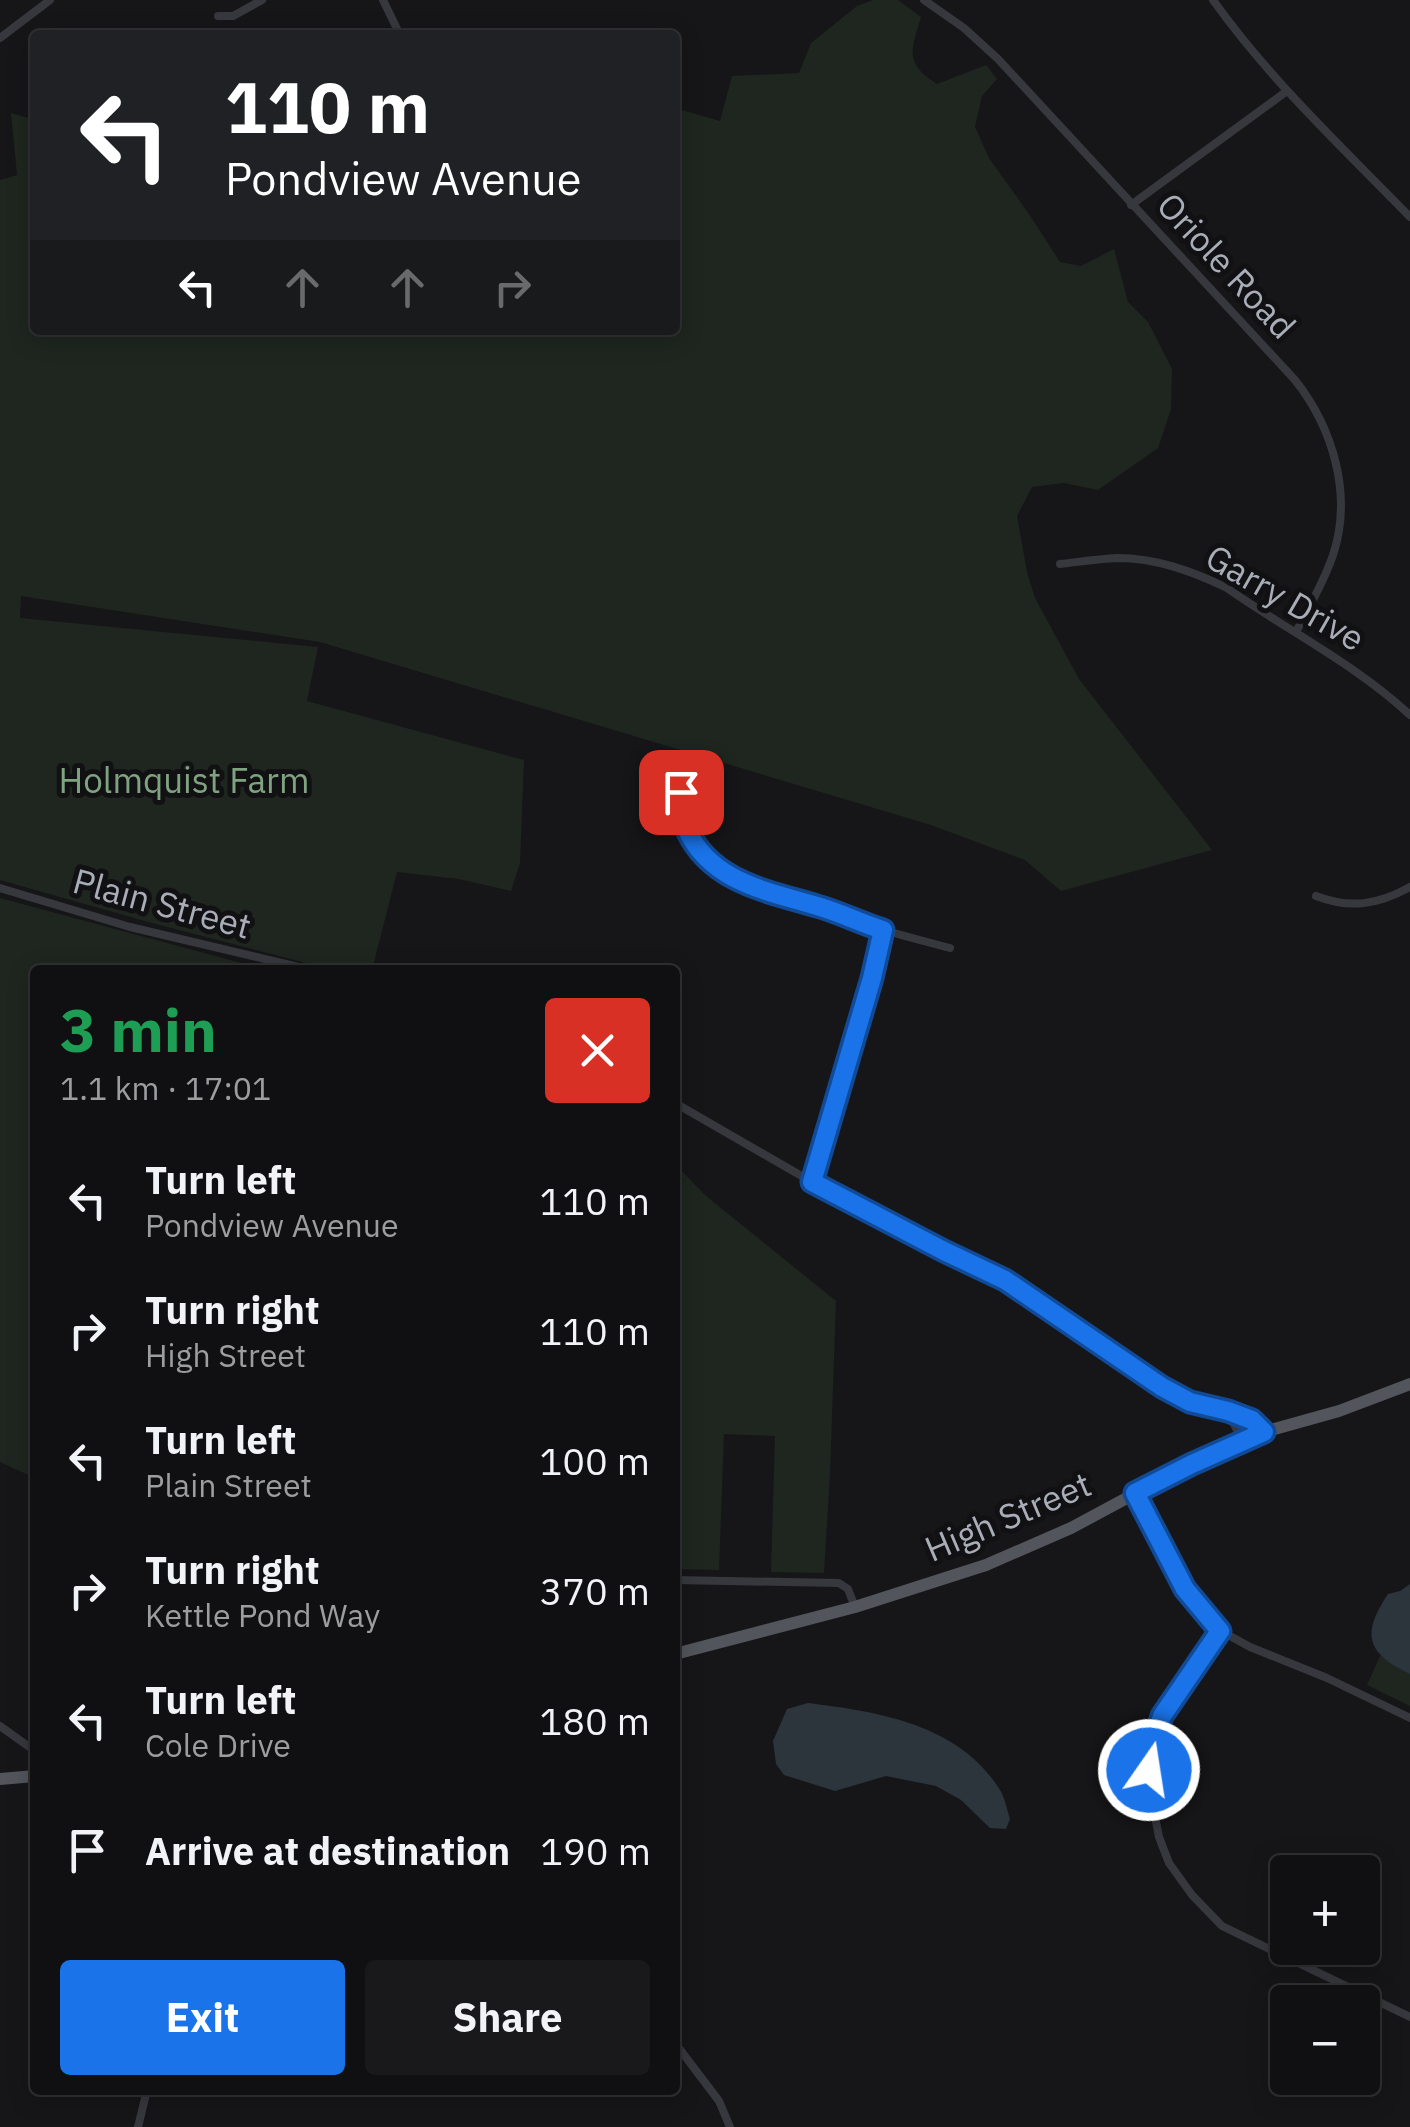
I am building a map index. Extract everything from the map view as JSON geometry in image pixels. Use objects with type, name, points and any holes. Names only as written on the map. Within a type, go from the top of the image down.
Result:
[{"type":"main road","name":"High Street","points":[[680,1653],[855,1607],[986,1565],[1071,1528],[1192,1464],[1264,1432],[1339,1412],[1410,1384]]},
{"type":"main road","points":[[0,1779],[30,1776]]},
{"type":"street","points":[[0,38],[50,0]]},
{"type":"street","points":[[218,16],[233,16],[262,0]]},
{"type":"street","points":[[382,0],[397,30]]},
{"type":"street","name":"Oriole Road","points":[[924,0],[964,28],[998,59],[1295,380],[1314,408],[1330,440],[1341,506],[1338,538],[1327,570],[1296,632]]},
{"type":"street","points":[[1213,0],[1242,42],[1410,217]]},
{"type":"street","points":[[1131,205],[1287,90]]},
{"type":"street","name":"Garry Drive","points":[[1060,564],[1118,558],[1173,565],[1227,588],[1382,690],[1410,715]]},
{"type":"street","points":[[687,778],[679,799],[683,822],[690,837],[717,868],[757,889],[950,948]]},
{"type":"street","points":[[1316,896],[1349,905],[1377,901],[1410,887]]},
{"type":"street","name":"Plain Street","points":[[0,888],[130,927],[290,965]]},
{"type":"street","points":[[812,1182],[883,930]]},
{"type":"street","points":[[680,1106],[812,1182],[1005,1280],[1162,1387],[1190,1402],[1252,1420],[1264,1432]]},
{"type":"street","points":[[1228,1411],[1242,1442]]},
{"type":"street","points":[[1135,1493],[1185,1589],[1220,1631],[1410,1718]]},
{"type":"street","points":[[680,1580],[839,1584],[848,1589],[855,1607]]},
{"type":"street","points":[[1220,1631],[1162,1716],[1154,1743],[1150,1791],[1159,1837],[1169,1863],[1222,1926],[1410,2017]]},
{"type":"street","points":[[0,1726],[30,1748]]},
{"type":"street","points":[[680,2050],[719,2101],[730,2127]]},
{"type":"street","points":[[138,2127],[145,2095]]},
{"type":"green space","name":"Holmquist Farm","points":[[873,0],[898,0],[921,17],[913,55],[919,69],[937,84],[986,65],[997,79],[982,96],[975,127],[989,158],[1060,262],[1081,266],[1114,249],[1128,302],[1148,322],[1172,369],[1171,409],[1158,448],[1098,490],[1064,483],[1032,487],[1017,516],[1035,598],[1079,679],[1212,850],[1061,891],[1025,860],[931,825],[320,642],[21,596],[20,618],[318,647],[307,701],[524,760],[520,863],[511,891],[459,879],[397,872],[373,965],[314,965],[0,880],[0,180],[17,175],[11,113],[30,119],[30,335],[680,335],[680,109],[720,121],[732,76],[799,73],[811,43],[857,6]]},
{"type":"green space","points":[[0,898],[248,965],[30,965],[30,1476],[0,1462]]},
{"type":"green space","points":[[680,1169],[706,1196],[836,1301],[824,1573],[771,1572],[775,1436],[724,1434],[719,1570],[680,1569]]},
{"type":"green space","points":[[1381,1654],[1410,1674],[1410,1706],[1367,1685]]},
{"type":"shaded area","points":[[1410,1584],[1410,1674],[1376,1650],[1372,1631],[1388,1594]]},
{"type":"shaded area","points":[[808,1703],[889,1717],[940,1736],[963,1750],[1002,1793],[1010,1819],[1006,1829],[990,1828],[961,1800],[936,1786],[886,1776],[835,1791],[784,1775],[776,1764],[773,1741],[787,1709]]},
{"type":"route","points":[[681,792],[680,808],[690,837],[717,868],[757,889],[819,906],[883,930],[812,1182],[1005,1280],[1162,1387],[1190,1402],[1252,1420],[1264,1432],[1135,1493],[1185,1589],[1220,1631],[1162,1716],[1149,1770]]}]
